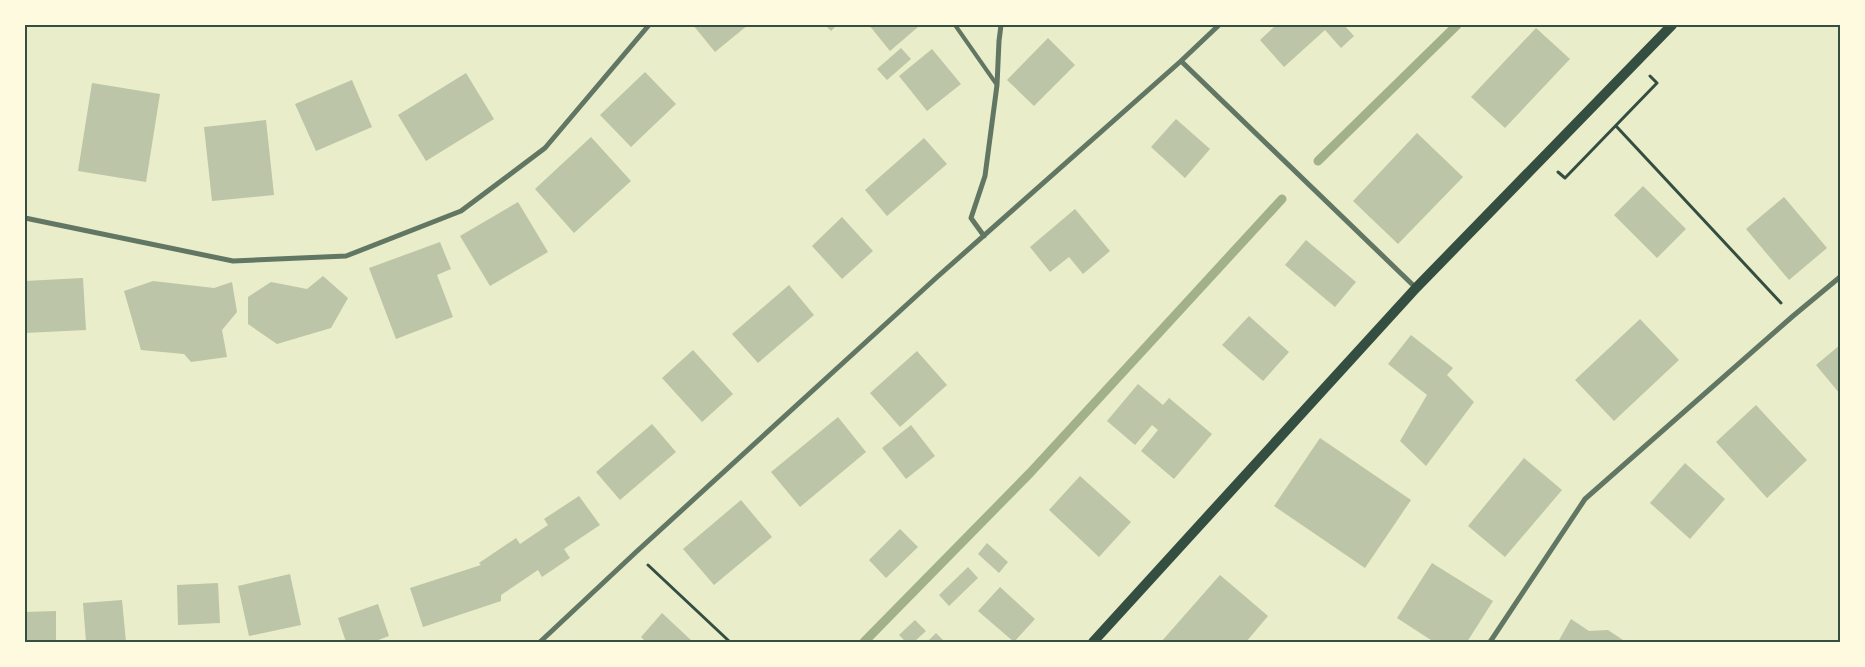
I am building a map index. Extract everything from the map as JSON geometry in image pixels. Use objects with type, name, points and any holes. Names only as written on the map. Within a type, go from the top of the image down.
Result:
[{"type":"main road","points":[[1093,642],[1416,288],[1672,25]]},
{"type":"street","points":[[25,218],[233,261],[346,256],[461,211],[544,148],[649,25]]},
{"type":"street","points":[[984,236],[971,218],[985,176],[997,85],[1001,25]]},
{"type":"street","points":[[540,642],[635,553],[1219,25]]},
{"type":"street","points":[[1180,62],[1416,288]]},
{"type":"street","points":[[1490,642],[1585,499],[1786,322],[1840,277]]},
{"type":"lane","points":[[955,25],[997,85]]},
{"type":"path","points":[[1565,178],[1657,83]]},
{"type":"path","points":[[1616,126],[1782,304]]},
{"type":"path","points":[[635,553],[730,642]]},
{"type":"building","points":[[693,25],[748,25],[715,52]]},
{"type":"building","points":[[825,25],[837,25],[831,31]]},
{"type":"building","points":[[869,25],[916,25],[918,27],[890,51]]},
{"type":"building","points":[[1276,25],[1344,25],[1354,36],[1341,48],[1325,30],[1284,67],[1260,40]]},
{"type":"building","points":[[1536,28],[1570,59],[1505,128],[1471,97]]},
{"type":"building","points":[[1048,38],[1075,65],[1034,106],[1007,80]]},
{"type":"building","points":[[901,48],[911,59],[887,80],[877,69]]},
{"type":"building","points":[[932,49],[961,84],[927,111],[899,76]]},
{"type":"building","points":[[645,72],[676,104],[631,147],[600,115]]},
{"type":"building","points":[[466,73],[494,119],[426,161],[398,115]]},
{"type":"building","points":[[352,80],[372,127],[316,151],[295,104]]},
{"type":"building","points":[[92,83],[160,94],[146,182],[78,171]]},
{"type":"building","points":[[1176,119],[1210,149],[1185,178],[1151,147]]},
{"type":"building","points":[[266,120],[274,195],[212,201],[204,127]]},
{"type":"building","points":[[1417,133],[1463,177],[1398,244],[1353,201]]},
{"type":"building","points":[[591,137],[631,181],[574,233],[535,189]]},
{"type":"building","points":[[924,138],[947,164],[887,216],[865,190]]},
{"type":"building","points":[[1643,186],[1686,229],[1657,258],[1614,215]]},
{"type":"building","points":[[1784,197],[1827,248],[1789,280],[1746,229]]},
{"type":"building","points":[[518,202],[548,252],[490,286],[460,236]]},
{"type":"building","points":[[1075,209],[1110,251],[1083,274],[1069,257],[1050,272],[1030,247]]},
{"type":"building","points":[[842,217],[873,251],[842,279],[812,246]]},
{"type":"building","points":[[1306,240],[1356,282],[1335,307],[1285,265]]},
{"type":"building","points":[[440,242],[451,269],[437,275],[453,317],[396,339],[369,268]]},
{"type":"building","points":[[323,276],[348,298],[331,328],[277,344],[248,324],[248,297],[271,282],[307,289]]},
{"type":"building","points":[[83,278],[86,330],[25,333],[25,281]]},
{"type":"building","points":[[153,281],[214,288],[232,282],[237,312],[222,330],[227,357],[191,362],[184,354],[141,350],[124,291]]},
{"type":"building","points":[[789,285],[814,315],[758,363],[732,334]]},
{"type":"building","points":[[1249,316],[1289,352],[1263,381],[1222,345]]},
{"type":"building","points":[[1640,319],[1679,360],[1614,421],[1575,380]]},
{"type":"building","points":[[1411,335],[1453,368],[1447,375],[1474,402],[1426,466],[1400,441],[1427,395],[1388,364]]},
{"type":"building","points":[[1840,345],[1840,394],[1816,365]]},
{"type":"building","points":[[693,350],[733,394],[702,422],[662,378]]},
{"type":"building","points":[[917,351],[947,385],[900,427],[870,393]]},
{"type":"building","points":[[1138,384],[1163,405],[1169,398],[1212,434],[1174,479],[1141,451],[1158,430],[1152,425],[1135,445],[1107,421]]},
{"type":"building","points":[[1756,405],[1807,460],[1767,498],[1716,442]]},
{"type":"building","points":[[838,417],[866,452],[800,507],[771,472]]},
{"type":"building","points":[[652,424],[676,452],[620,500],[596,472]]},
{"type":"building","points":[[911,425],[935,456],[906,479],[882,448]]},
{"type":"building","points":[[1320,438],[1411,500],[1365,568],[1274,506]]},
{"type":"building","points":[[1524,458],[1562,490],[1505,557],[1468,526]]},
{"type":"building","points":[[1685,463],[1725,499],[1690,539],[1650,503]]},
{"type":"building","points":[[1080,476],[1131,522],[1099,557],[1049,510]]},
{"type":"building","points":[[579,496],[600,525],[564,549],[570,558],[542,577],[538,570],[501,595],[501,601],[423,627],[410,588],[481,565],[479,563],[516,538],[520,544],[548,525],[544,519]]},
{"type":"building","points":[[741,500],[772,537],[714,585],[683,549]]},
{"type":"building","points":[[900,529],[918,547],[886,578],[869,560]]},
{"type":"building","points":[[987,543],[1008,562],[999,573],[978,554]]},
{"type":"building","points":[[1432,563],[1493,601],[1467,642],[1434,642],[1397,618]]},
{"type":"building","points":[[968,567],[978,578],[949,606],[939,595]]},
{"type":"building","points":[[290,574],[301,625],[249,636],[238,586]]},
{"type":"building","points":[[1220,575],[1268,616],[1246,642],[1161,642]]},
{"type":"building","points":[[218,583],[220,623],[178,625],[177,585]]},
{"type":"building","points":[[1000,587],[1035,619],[1014,642],[978,611]]},
{"type":"building","points":[[122,600],[126,642],[86,642],[83,603]]},
{"type":"building","points":[[378,604],[389,636],[373,642],[346,642],[338,618]]},
{"type":"building","points":[[56,611],[56,642],[25,642],[25,612]]},
{"type":"building","points":[[662,613],[693,642],[646,642],[641,637]]},
{"type":"building","points":[[1571,619],[1589,631],[1608,630],[1626,642],[1558,642]]},
{"type":"building","points":[[915,620],[926,631],[914,642],[906,642],[899,635]]},
{"type":"building","points":[[936,633],[945,642],[927,642]]},
{"type":"waterway","points":[[1318,161],[1457,25]]},
{"type":"waterway","points":[[864,642],[1030,473],[1282,199]]}]
